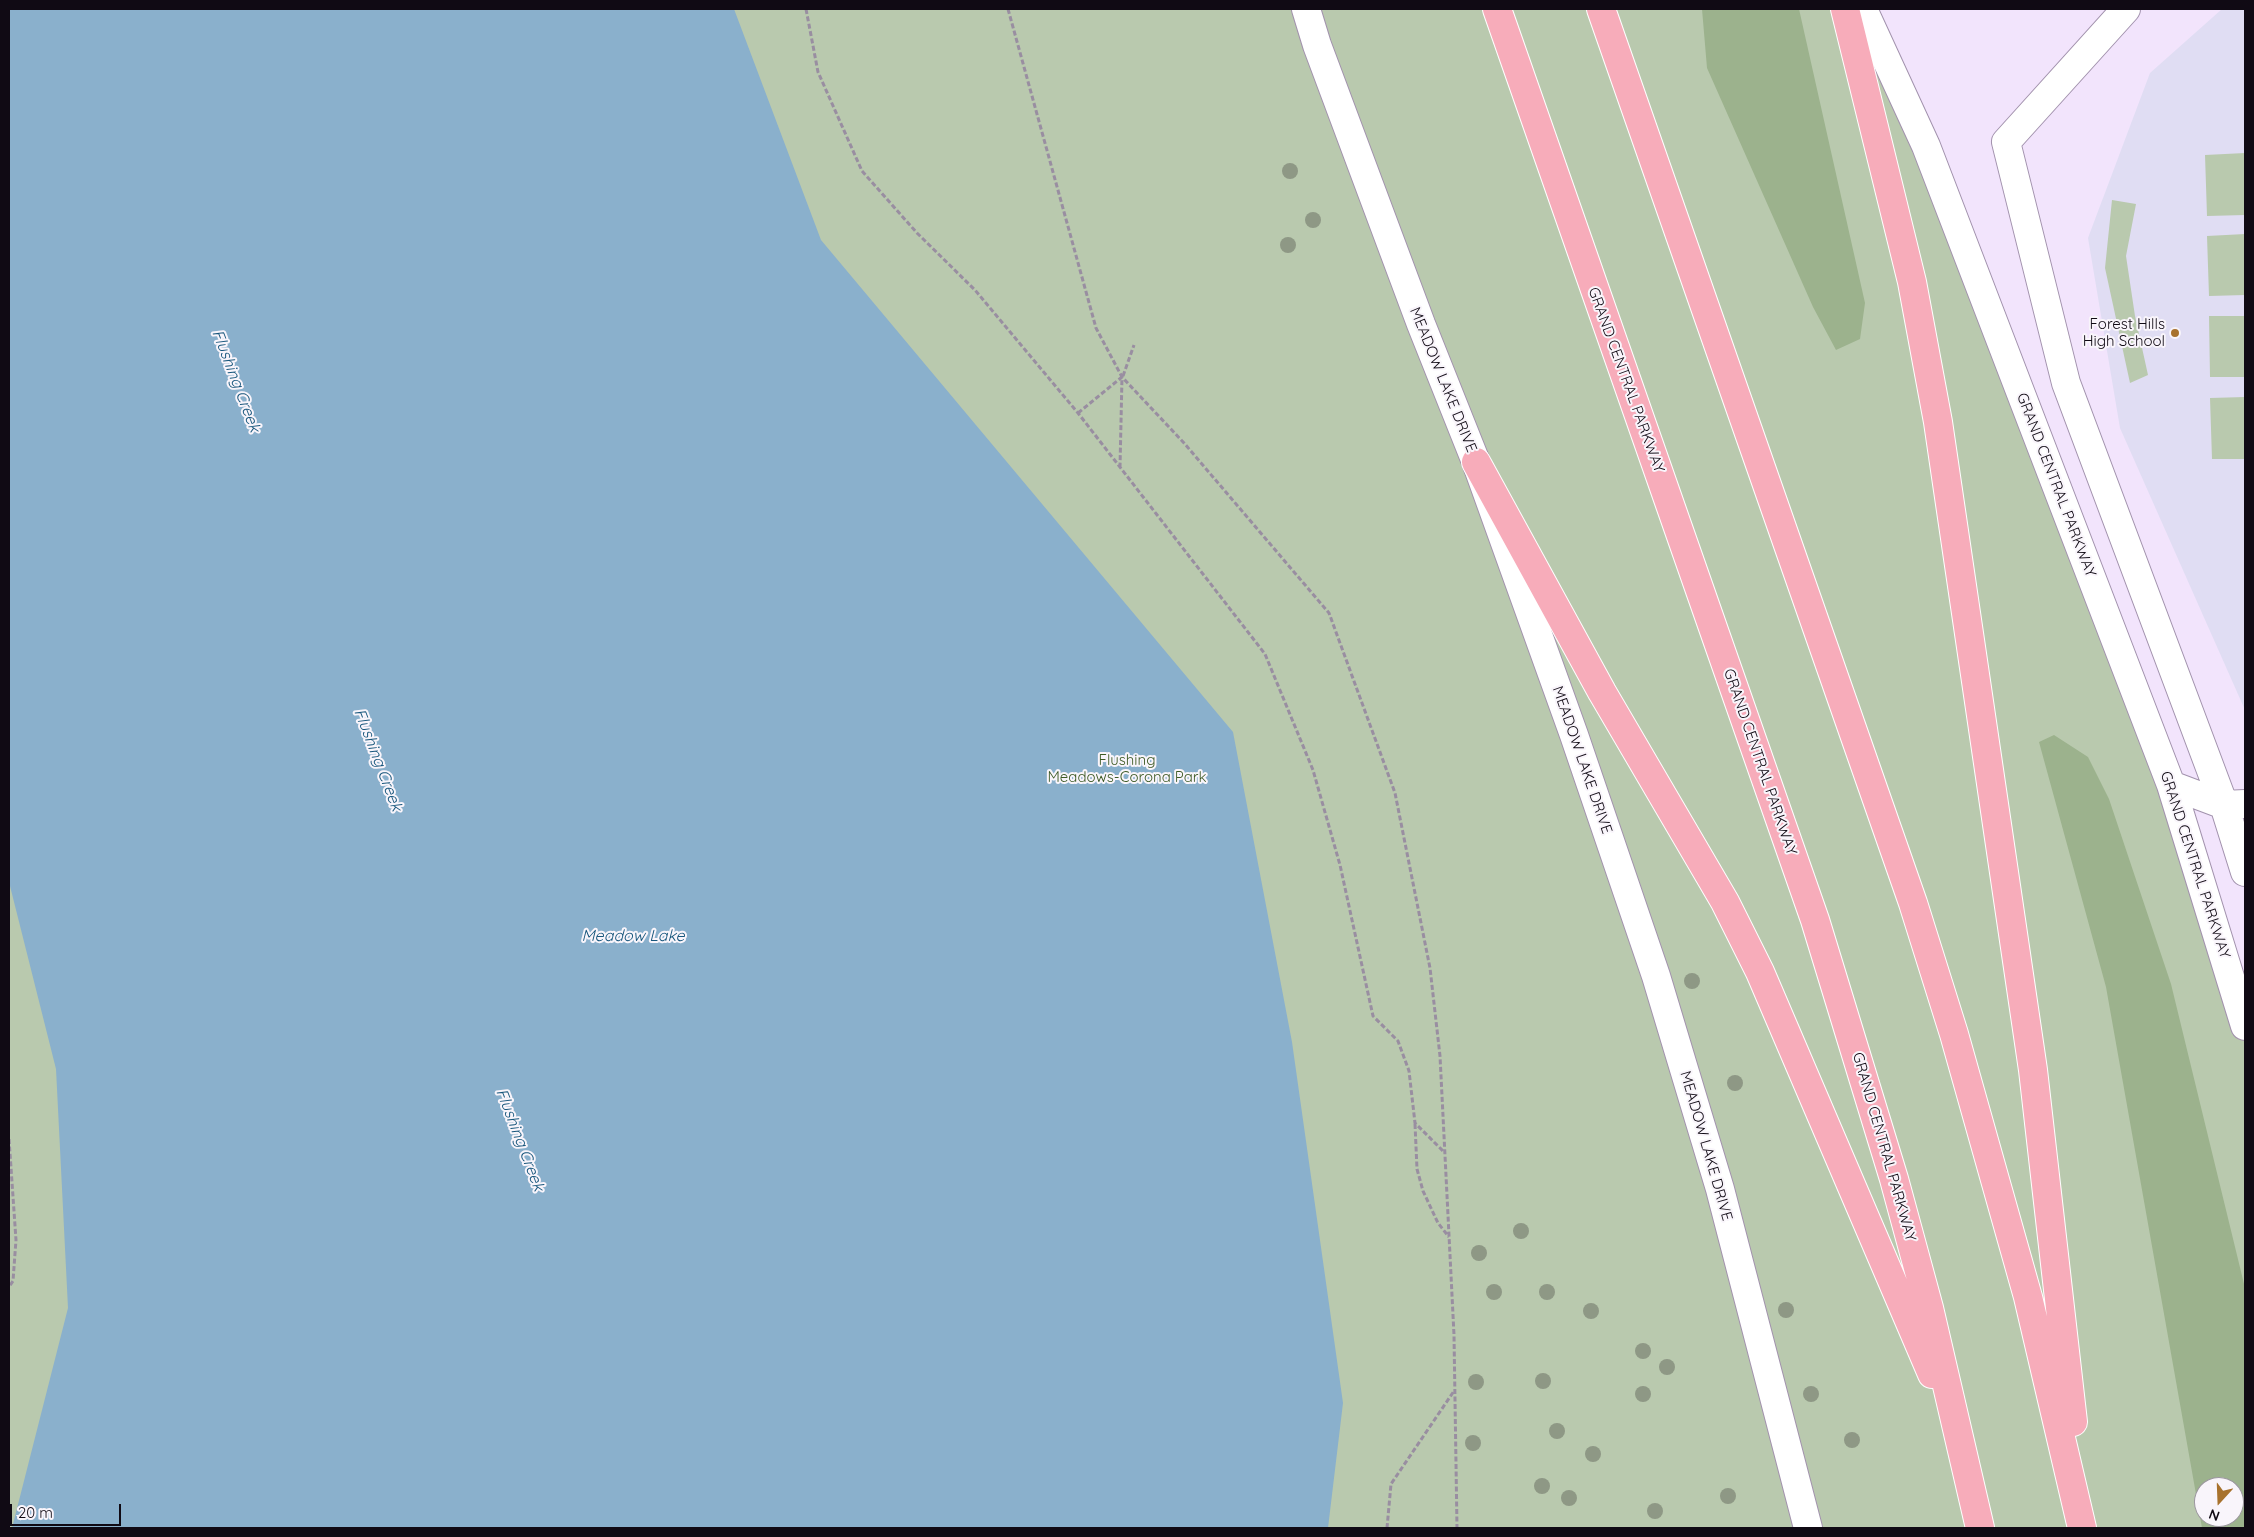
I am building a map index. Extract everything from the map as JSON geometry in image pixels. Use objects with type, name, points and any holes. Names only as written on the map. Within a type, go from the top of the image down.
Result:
[{"type":"highway","name":"GRAND CENTRAL PARKWAY","points":[[1496,9],[1815,920],[1894,1179],[1929,1308],[1980,1528]]},
{"type":"highway","points":[[1601,9],[1916,912],[1956,1043],[2025,1287],[2083,1528]]},
{"type":"highway","points":[[1845,9],[1912,282],[1938,422],[2033,1070],[2083,1528]]},
{"type":"highway","points":[[1476,462],[1602,692],[1725,902],[1760,972],[1963,1449]]},
{"type":"street","name":"MEADOW LAKE DRIVE","points":[[1306,9],[1317,45],[1421,324],[1476,462],[1574,735],[1656,976],[1720,1189],[1808,1528]]},
{"type":"street","name":"GRAND CENTRAL PARKWAY","points":[[1863,9],[1926,146],[2171,785],[2245,1026]]},
{"type":"street","points":[[2126,9],[2006,142],[2066,383],[2234,804],[2245,872]]},
{"type":"street","points":[[2171,785],[2234,804]]},
{"type":"path","points":[[806,9],[818,72],[862,171],[917,233],[975,290],[1078,413],[1265,654],[1314,770],[1340,865],[1373,1016],[1398,1041],[1410,1071],[1418,1169],[1423,1191],[1438,1223],[1448,1237]]},
{"type":"path","points":[[1008,9],[1096,328],[1122,377],[1184,443],[1329,614],[1395,793],[1430,968],[1440,1056],[1454,1335],[1457,1528]]},
{"type":"path","points":[[1120,467],[1122,377],[1134,344]]},
{"type":"path","points":[[1078,413],[1122,377]]},
{"type":"path","points":[[1415,1123],[1444,1152]]},
{"type":"path","points":[[9,1139],[16,1240],[13,1281],[9,1288]]},
{"type":"path","points":[[1387,1528],[1391,1484],[1455,1390]]},
{"type":"shaded area","name":"Forest Hills High School","points":[[2222,9],[2245,9],[2245,710],[2120,428],[2088,238],[2150,73]]},
{"type":"green space","name":"Flushing Meadows-Corona Park","points":[[9,9],[1863,9],[1926,146],[2245,1026],[2245,1528],[9,1528]]},
{"type":"green space","points":[[1702,9],[1799,9],[1865,303],[1860,339],[1836,350],[1813,307],[1707,68]]},
{"type":"green space","points":[[2245,153],[2245,215],[2207,216],[2205,155]]},
{"type":"green space","points":[[2112,200],[2136,204],[2126,256],[2135,316],[2148,375],[2130,383],[2105,268]]},
{"type":"green space","points":[[2245,234],[2245,295],[2209,296],[2207,236]]},
{"type":"green space","points":[[2209,316],[2245,316],[2245,377],[2210,377]]},
{"type":"green space","points":[[2245,397],[2245,459],[2212,459],[2210,398]]},
{"type":"green space","points":[[2054,735],[2088,757],[2109,799],[2171,984],[2245,1288],[2245,1528],[2202,1528],[2244,1527],[2244,1477],[2194,1477],[2194,1483],[2106,987],[2039,742]]},
{"type":"water","name":"Meadow Lake","points":[[9,9],[734,9],[821,240],[1233,732],[1292,1042],[1343,1403],[1328,1528],[12,1528],[68,1308],[56,1069],[9,882]]},
{"type":"place","name":"Forest Hills High School","points":[[2175,333]]},
{"type":"water label","name":"Flushing Creek","points":[[236,381]]},
{"type":"water label","name":"Flushing Creek","points":[[378,760]]},
{"type":"water label","name":"Flushing Creek","points":[[520,1140]]}]
